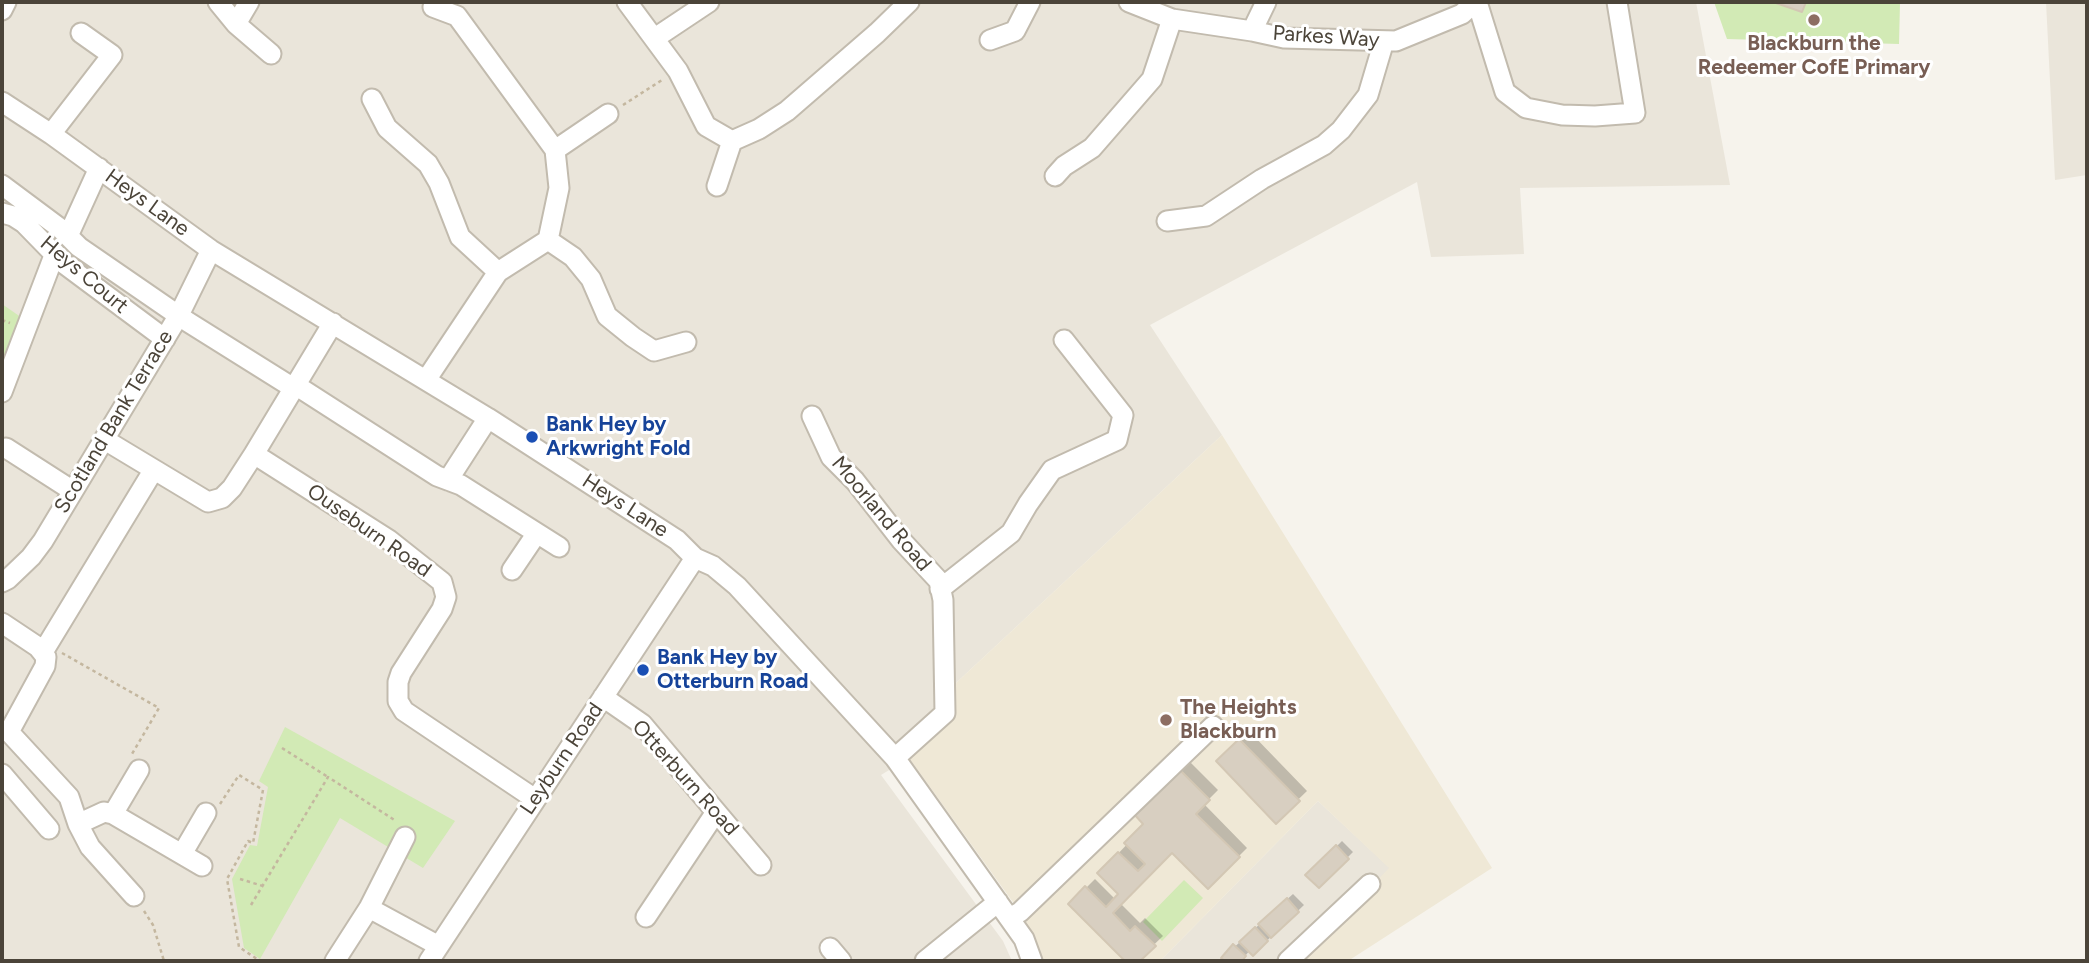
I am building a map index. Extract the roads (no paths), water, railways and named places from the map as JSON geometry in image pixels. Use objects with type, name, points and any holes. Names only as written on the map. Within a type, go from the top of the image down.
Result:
[{"type":"street","points":[[2,10],[6,2]]},
{"type":"street","points":[[218,2],[236,24],[271,54]]},
{"type":"street","points":[[236,24],[249,2]]},
{"type":"street","points":[[627,2],[678,71],[706,126],[732,141]]},
{"type":"street","points":[[655,38],[709,2]]},
{"type":"street","points":[[717,186],[732,141],[759,129],[787,111],[909,2]]},
{"type":"street","points":[[990,40],[1015,31],[1030,2]]},
{"type":"street","name":"Parkes Way","points":[[1129,2],[1172,19],[1252,30],[1284,38],[1384,41],[1396,41],[1462,14],[1476,2]]},
{"type":"street","points":[[1252,30],[1266,2]]},
{"type":"street","points":[[1476,2],[1505,92],[1526,108],[1562,115],[1595,116],[1635,113],[1617,2]]},
{"type":"street","points":[[426,380],[498,272],[548,240],[559,188],[555,150],[457,16],[433,6]]},
{"type":"street","points":[[1055,176],[1064,166],[1092,148],[1152,79],[1172,19]]},
{"type":"street","points":[[51,134],[112,55],[81,33]]},
{"type":"street","points":[[1167,221],[1206,216],[1262,179],[1324,145],[1341,130],[1368,95],[1384,41]]},
{"type":"street","points":[[372,99],[387,128],[428,164],[439,183],[460,237],[498,272]]},
{"type":"street","name":"Heys Lane","points":[[2,102],[51,134],[211,250],[488,418],[677,540],[695,558],[713,566],[737,586],[895,758],[1024,939],[1032,961]]},
{"type":"street","points":[[555,150],[608,114]]},
{"type":"street","points":[[68,236],[99,168]]},
{"type":"street","points":[[2,185],[79,247],[179,314],[437,476],[461,485],[559,547]]},
{"type":"street","name":"Heys Court","points":[[2,213],[24,223],[77,275],[165,339]]},
{"type":"street","points":[[548,240],[573,257],[591,279],[607,316],[633,337],[654,351],[686,342]]},
{"type":"street","name":"Scotland Bank Terrace","points":[[2,582],[31,557],[73,491],[165,339],[211,250]]},
{"type":"street","points":[[2,392],[55,253]]},
{"type":"street","points":[[105,440],[208,502],[222,498],[232,488],[296,388],[333,323]]},
{"type":"street","points":[[940,589],[1011,533],[1052,470],[1117,440],[1123,415],[1064,340]]},
{"type":"street","name":"Moorland Road","points":[[811,416],[831,457],[855,481],[901,540],[939,581],[943,600],[946,656],[946,713],[895,758]]},
{"type":"street","points":[[448,480],[488,418]]},
{"type":"street","points":[[6,448],[73,491]]},
{"type":"street","name":"Ouseburn Road","points":[[254,454],[389,540],[442,582],[446,597],[442,609],[401,673],[398,701],[404,711],[535,799]]},
{"type":"street","points":[[134,896],[90,847],[78,824],[69,797],[6,734],[45,666],[45,648],[153,471]]},
{"type":"street","points":[[512,570],[537,533]]},
{"type":"street","name":"Leyburn Road","points":[[434,953],[695,558]]},
{"type":"street","points":[[2,623],[45,648]]},
{"type":"street","name":"Otterburn Road","points":[[603,697],[642,724],[761,865]]},
{"type":"street","points":[[926,961],[1003,910],[1020,912],[1213,726]]},
{"type":"street","points":[[113,814],[139,770]]},
{"type":"street","points":[[2,774],[49,829]]},
{"type":"street","points":[[78,824],[104,812],[113,814],[202,866]]},
{"type":"street","points":[[646,917],[716,812]]},
{"type":"street","points":[[182,854],[206,813]]},
{"type":"street","points":[[335,961],[369,908],[405,837]]},
{"type":"street","points":[[1288,961],[1370,884]]},
{"type":"street","points":[[369,908],[434,953]]},
{"type":"place","name":"Blackburn the Redeemer CofE Primary","points":[[1814,20]]},
{"type":"place","name":"Bank Hey by Arkwright Fold","points":[[532,437]]},
{"type":"place","name":"Bank Hey by Otterburn Road","points":[[643,670]]},
{"type":"place","name":"The Heights Blackburn","points":[[1166,720]]}]
